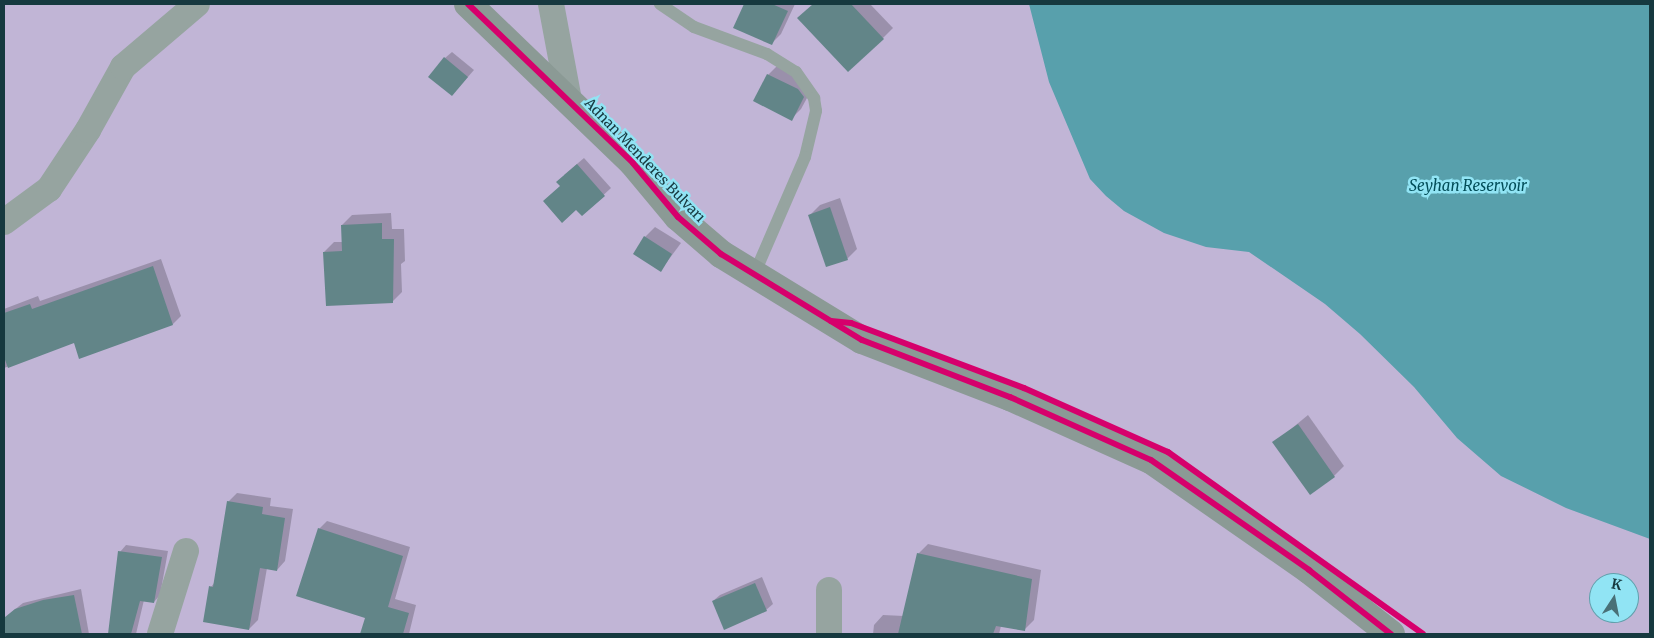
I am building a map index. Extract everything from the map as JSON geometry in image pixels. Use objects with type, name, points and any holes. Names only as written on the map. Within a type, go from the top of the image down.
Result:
[{"type":"street","points":[[4,222],[49,189],[88,130],[123,67],[197,4]]},
{"type":"street","name":"Adnan Menderes Bulvarı","points":[[468,4],[633,163],[678,217],[721,254],[862,340],[1010,398],[1151,460],[1309,570],[1391,634]]},
{"type":"street","points":[[551,4],[569,100]]},
{"type":"street","points":[[160,634],[186,551]]},
{"type":"street","points":[[829,590],[829,634]]},
{"type":"lane","points":[[660,4],[694,26],[775,58],[803,78],[814,98],[816,111],[805,157],[754,275]]},
{"type":"shaded area","points":[[4,4],[1650,4],[1650,634],[4,634]]},
{"type":"water","name":"Seyhan Reservoir","points":[[1029,4],[1650,4],[1650,539],[1566,508],[1501,476],[1457,438],[1414,387],[1360,334],[1325,304],[1249,252],[1206,247],[1164,233],[1124,211],[1106,196],[1090,179],[1049,82]]},
{"type":"building","points":[[744,4],[772,4],[788,11],[772,45],[733,28]]},
{"type":"building","points":[[813,4],[851,4],[884,39],[848,72],[797,18]]},
{"type":"building","points":[[444,57],[468,77],[452,96],[428,77]]},
{"type":"building","points":[[767,74],[798,89],[804,97],[792,121],[753,101]]},
{"type":"building","points":[[577,164],[605,196],[582,216],[576,210],[562,223],[543,201],[560,186],[556,182]]},
{"type":"building","points":[[830,207],[848,260],[826,267],[808,215]]},
{"type":"building","points":[[382,223],[382,239],[394,239],[393,303],[326,306],[323,252],[342,251],[341,225]]},
{"type":"building","points":[[644,236],[672,254],[661,272],[633,254]]},
{"type":"building","points":[[153,266],[173,325],[79,359],[74,343],[8,368],[4,357],[4,313],[30,304],[32,309]]},
{"type":"building","points":[[1298,424],[1335,477],[1310,495],[1272,442]]},
{"type":"building","points":[[227,501],[263,507],[262,514],[285,518],[277,571],[260,568],[249,630],[203,622],[209,586],[213,587]]},
{"type":"building","points":[[318,528],[403,556],[388,607],[409,613],[403,634],[360,634],[365,618],[296,596]]},
{"type":"building","points":[[118,551],[162,557],[154,603],[140,601],[131,634],[108,634]]},
{"type":"building","points":[[917,553],[1032,579],[1025,631],[996,626],[993,634],[898,634]]},
{"type":"building","points":[[755,583],[767,611],[724,630],[712,601]]},
{"type":"building","points":[[74,595],[82,634],[4,634],[4,618],[15,609],[43,600]]},
{"type":"cycle path","points":[[468,4],[633,163],[678,217],[721,254],[862,340],[1010,397],[1151,460],[1309,570],[1391,634]]},
{"type":"cycle path","points":[[831,321],[851,323],[1024,388],[1168,452],[1423,634]]}]
